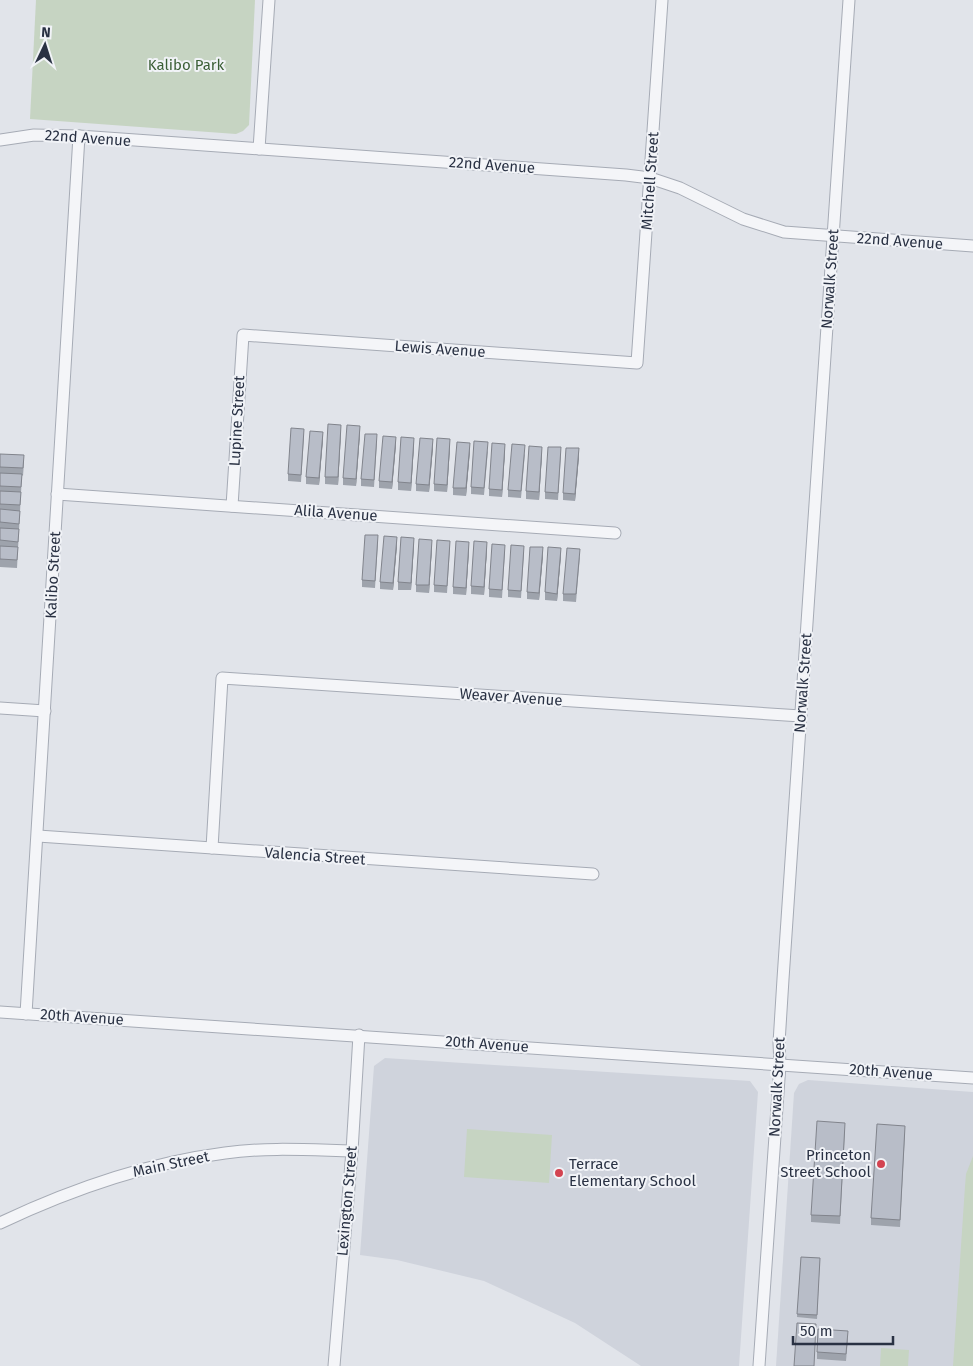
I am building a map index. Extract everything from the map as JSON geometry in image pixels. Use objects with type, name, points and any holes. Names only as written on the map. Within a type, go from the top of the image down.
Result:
[{"type":"street","points":[[259,149],[269,0]]},
{"type":"street","name":"Mitchell Street","points":[[637,363],[662,0]]},
{"type":"street","name":"Norwalk Street","points":[[759,1366],[849,0]]},
{"type":"street","name":"22nd Avenue","points":[[0,140],[34,135],[80,136],[606,173],[650,178],[680,188],[743,219],[784,232],[973,246]]},
{"type":"street","name":"Kalibo Street","points":[[26,1014],[80,136]]},
{"type":"street","name":"Lewis Avenue","points":[[243,335],[637,363]]},
{"type":"street","name":"Lupine Street","points":[[232,506],[243,335]]},
{"type":"street","name":"Alila Avenue","points":[[57,494],[615,532]]},
{"type":"street","name":"Weaver Avenue","points":[[212,848],[222,678],[801,716]]},
{"type":"street","points":[[0,708],[44,711]]},
{"type":"street","name":"Valencia Street","points":[[38,836],[593,874]]},
{"type":"street","name":"20th Avenue","points":[[0,1012],[973,1078]]},
{"type":"street","name":"Lexington Street","points":[[334,1366],[352,1151],[359,1035]]},
{"type":"street","name":"Main Street","points":[[0,1223],[51,1200],[102,1181],[162,1163],[227,1152],[352,1151]]},
{"type":"shaded area","name":"Terrace Elementary School","points":[[385,1058],[750,1081],[758,1092],[739,1366],[641,1366],[575,1323],[484,1281],[397,1260],[360,1255],[374,1066]]},
{"type":"shaded area","name":"Princeton Street School","points":[[808,1080],[973,1092],[973,1366],[776,1366],[794,1093],[799,1084]]},
{"type":"green space","name":"Kalibo Park","points":[[36,0],[255,0],[249,125],[243,131],[236,134],[30,119]]},
{"type":"green space","points":[[467,1129],[552,1135],[549,1183],[464,1177]]},
{"type":"green space","points":[[973,1156],[973,1366],[953,1366],[966,1174]]},
{"type":"green space","points":[[881,1348],[909,1350],[908,1366],[880,1366]]},
{"type":"building","points":[[328,424],[341,425],[338,477],[325,477]]},
{"type":"building","points":[[347,425],[360,426],[356,479],[343,478]]},
{"type":"building","points":[[291,428],[304,429],[301,475],[288,474]]},
{"type":"building","points":[[310,431],[323,432],[319,478],[306,477]]},
{"type":"building","points":[[365,434],[377,434],[374,480],[361,479]]},
{"type":"building","points":[[383,436],[396,437],[392,482],[379,481]]},
{"type":"building","points":[[401,437],[414,438],[411,483],[398,482]]},
{"type":"building","points":[[420,438],[433,439],[429,485],[416,484]]},
{"type":"building","points":[[437,438],[450,439],[447,485],[434,484]]},
{"type":"building","points":[[474,441],[488,442],[484,488],[471,487]]},
{"type":"building","points":[[457,442],[470,443],[466,488],[453,488]]},
{"type":"building","points":[[492,443],[505,444],[502,490],[489,489]]},
{"type":"building","points":[[512,444],[525,445],[521,491],[508,490]]},
{"type":"building","points":[[529,446],[542,447],[539,492],[526,491]]},
{"type":"building","points":[[548,447],[561,447],[558,493],[545,492]]},
{"type":"building","points":[[566,448],[579,448],[575,494],[563,493]]},
{"type":"building","points":[[0,454],[24,455],[23,468],[0,467]]},
{"type":"building","points":[[0,473],[22,474],[21,487],[0,486]]},
{"type":"building","points":[[0,491],[21,492],[20,505],[0,504]]},
{"type":"building","points":[[0,509],[20,511],[19,524],[0,522]]},
{"type":"building","points":[[0,528],[19,529],[18,542],[0,540]]},
{"type":"building","points":[[365,535],[378,535],[375,581],[362,580]]},
{"type":"building","points":[[384,536],[397,537],[393,583],[380,582]]},
{"type":"building","points":[[401,537],[414,538],[411,583],[398,582]]},
{"type":"building","points":[[419,539],[432,540],[429,585],[416,585]]},
{"type":"building","points":[[437,540],[450,541],[447,586],[434,585]]},
{"type":"building","points":[[456,541],[469,542],[466,588],[453,587]]},
{"type":"building","points":[[474,541],[487,542],[484,587],[471,586]]},
{"type":"building","points":[[492,544],[505,545],[502,590],[489,589]]},
{"type":"building","points":[[511,545],[524,546],[521,591],[508,590]]},
{"type":"building","points":[[0,546],[18,547],[17,560],[0,559]]},
{"type":"building","points":[[530,547],[543,547],[539,593],[527,592]]},
{"type":"building","points":[[548,547],[561,548],[557,594],[545,592]]},
{"type":"building","points":[[567,548],[580,549],[576,594],[563,594]]},
{"type":"building","points":[[817,1121],[845,1123],[840,1216],[811,1215]]},
{"type":"building","points":[[877,1124],[905,1126],[900,1220],[871,1218]]},
{"type":"building","points":[[801,1257],[820,1258],[817,1315],[797,1314]]},
{"type":"building","points":[[797,1323],[816,1324],[814,1366],[794,1366]]},
{"type":"building","points":[[818,1329],[848,1331],[846,1354],[817,1352]]},
{"type":"place","name":"Princeton Street School","points":[[881,1164]]},
{"type":"place","name":"Terrace Elementary School","points":[[559,1173]]}]
